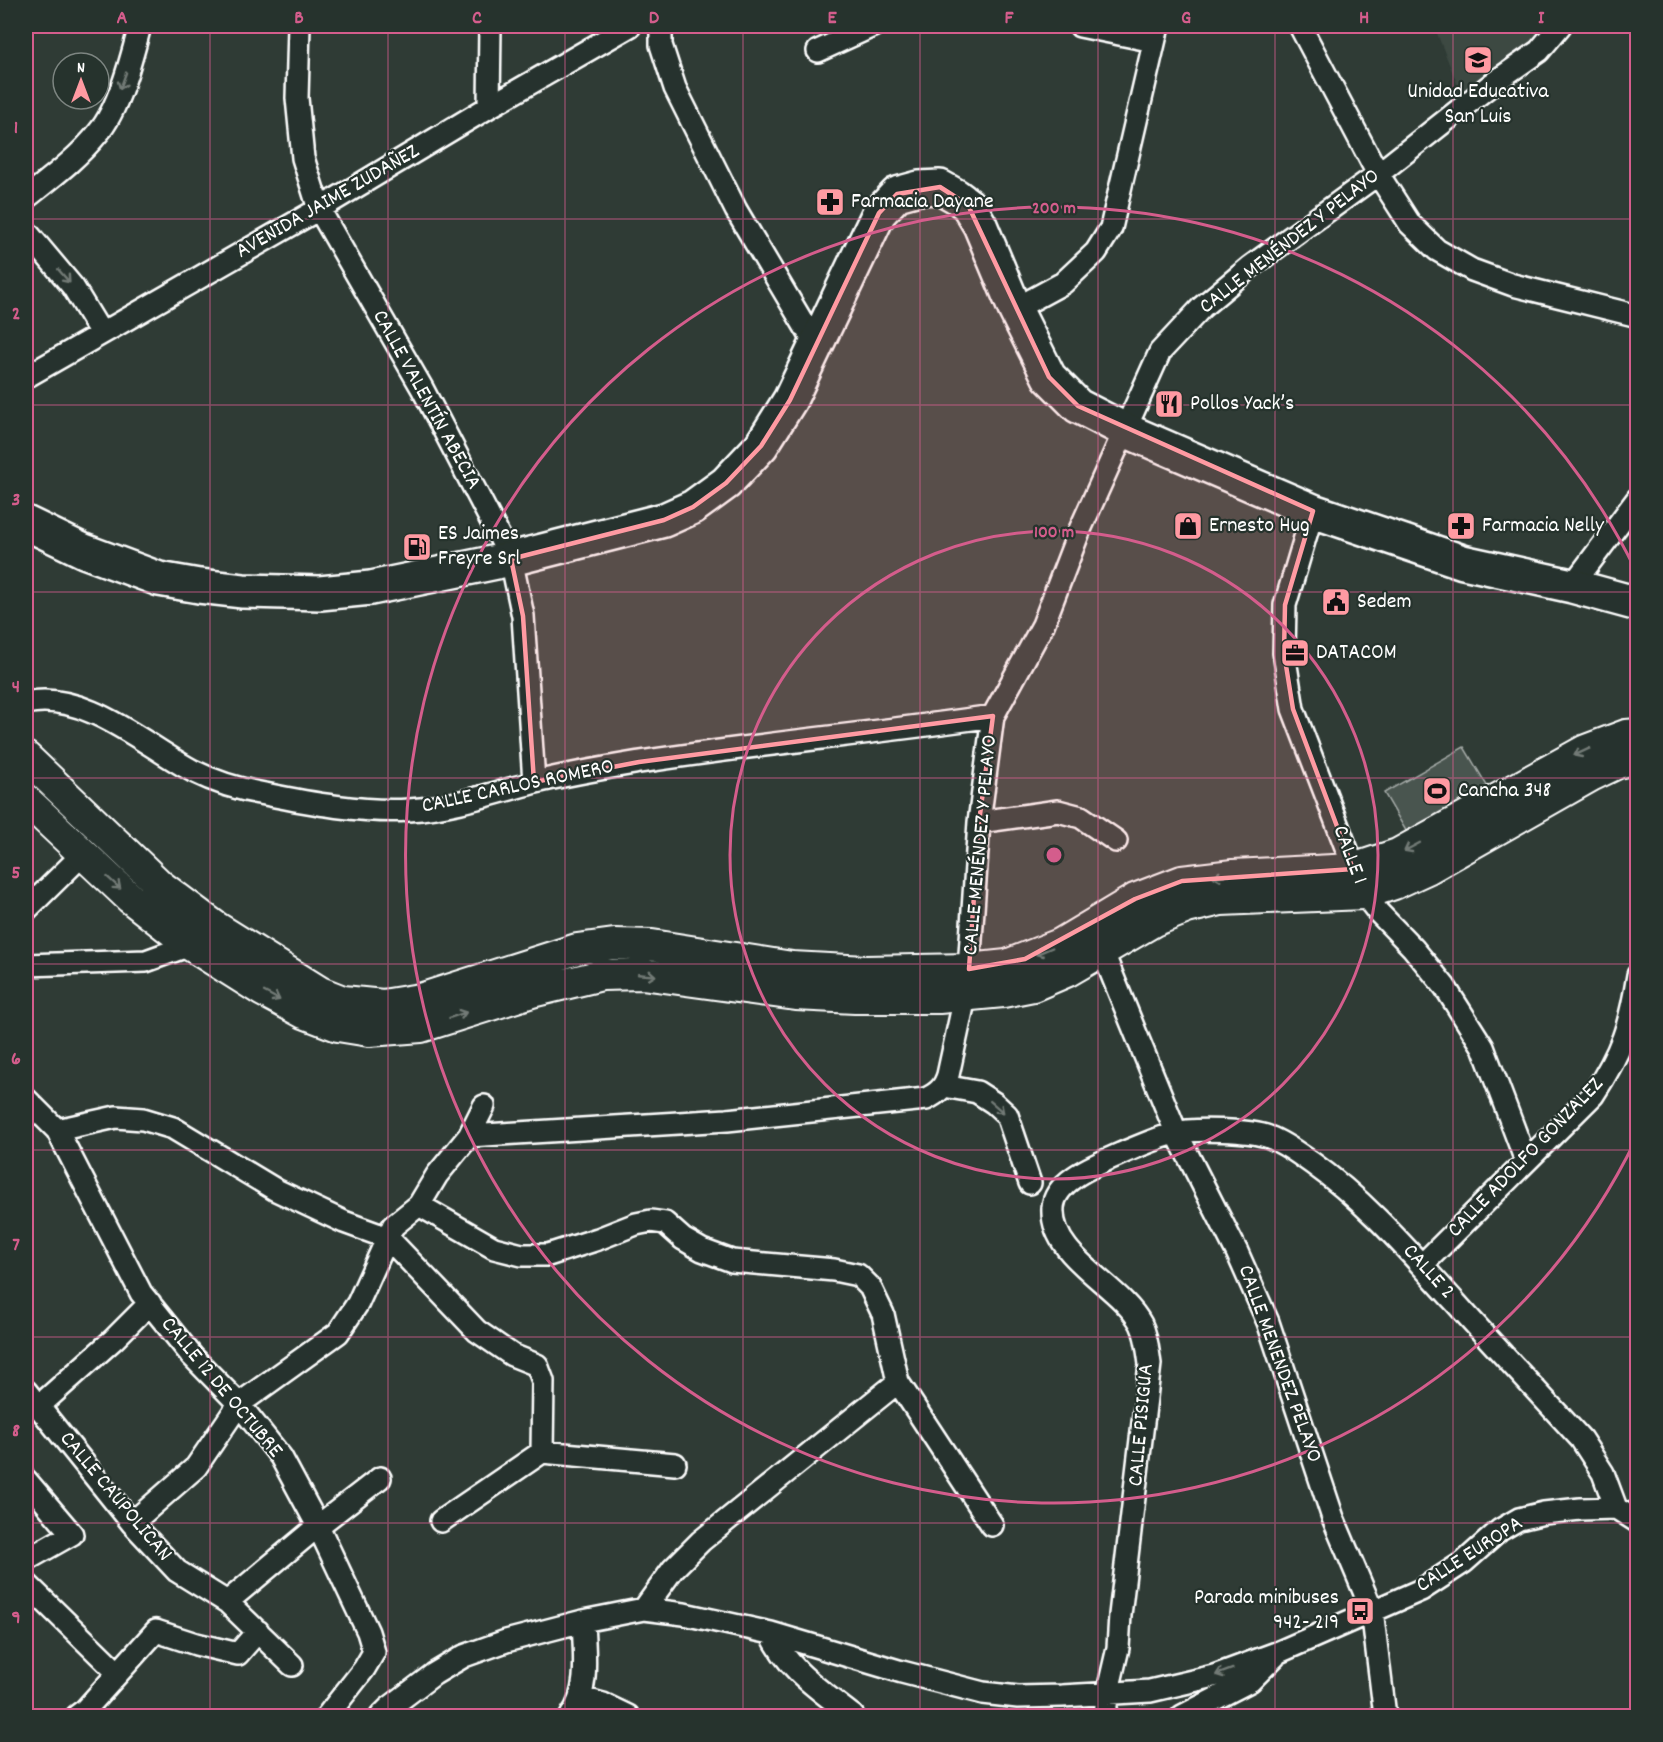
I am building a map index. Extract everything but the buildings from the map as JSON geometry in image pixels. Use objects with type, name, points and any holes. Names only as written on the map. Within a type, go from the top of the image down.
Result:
[{"type":"main road","points":[[26,523],[84,551],[159,579],[243,591],[320,593],[371,588],[511,560],[664,520],[693,507],[726,483],[760,446],[790,400],[879,213],[897,194],[919,188],[940,187],[968,205],[980,225],[1015,309],[1049,377],[1078,406],[1125,430],[1313,511],[1463,562],[1638,603]]},
{"type":"street","points":[[26,198],[66,166],[100,132],[116,102],[140,26]]},
{"type":"street","name":"CALLE VALENTÍN ABECIA","points":[[299,26],[297,98],[303,158],[319,209],[422,388],[511,560],[523,616],[534,782]]},
{"type":"street","points":[[489,107],[490,26]]},
{"type":"street","name":"AVENIDA JAIME ZUDAÑEZ","points":[[26,378],[630,26]]},
{"type":"street","points":[[660,26],[661,45],[675,88],[736,210],[816,345]]},
{"type":"street","points":[[818,51],[873,26]]},
{"type":"street","points":[[1015,309],[1063,283],[1096,252],[1111,228],[1156,33],[1080,26]]},
{"type":"street","points":[[1300,26],[1378,174],[1410,224],[1437,249],[1472,270],[1512,285],[1638,316]]},
{"type":"street","name":"CALLE MENÉNDEZ Y PELAYO","points":[[944,1086],[967,983],[979,822],[993,716],[1043,625],[1078,534],[1160,352],[1202,307],[1250,267],[1378,174],[1492,84],[1539,51],[1560,26]]},
{"type":"street","points":[[26,231],[73,287],[101,333]]},
{"type":"street","points":[[1572,586],[1638,498]]},
{"type":"street","name":"CALLE 1","points":[[1313,511],[1285,605],[1284,653],[1293,709],[1359,881],[1378,912],[1413,948],[1445,987],[1483,1047],[1526,1161]]},
{"type":"street","name":"CALLE CARLOS ROMERO","points":[[26,703],[67,703],[94,712],[195,772],[233,786],[264,794],[354,808],[407,810],[454,805],[534,782],[639,762],[993,716]]},
{"type":"street","points":[[26,757],[160,885],[216,927],[320,992],[343,1001],[383,1005],[420,999],[577,949],[614,944],[652,945],[792,967],[866,971],[967,983],[1033,986],[1186,908],[1221,900],[1359,881],[1398,854],[1586,750],[1626,735],[1638,734]]},
{"type":"street","points":[[26,800],[130,898],[190,945],[263,991],[304,1013],[338,1026],[369,1031],[421,1027],[532,992],[602,975],[642,974],[795,995],[855,998],[967,983],[1060,944],[1135,899],[1182,881],[1233,875],[1394,884],[1429,868],[1591,776],[1618,763],[1638,758]]},
{"type":"street","points":[[979,822],[1058,811],[1081,817],[1116,841]]},
{"type":"street","points":[[26,910],[82,855]]},
{"type":"street","name":"CALLE MENENDEZ PELAYO","points":[[1090,924],[1176,1132],[1237,1252],[1268,1322],[1333,1518],[1372,1610],[1385,1716]]},
{"type":"street","points":[[26,965],[146,961],[190,945],[216,927]]},
{"type":"street","name":"CALLE ADOLFO GONZALEZ","points":[[1422,1265],[1593,1095],[1623,1042],[1638,975]]},
{"type":"street","points":[[469,1136],[727,1120],[926,1099],[937,1094],[944,1086],[977,1092],[994,1102],[1007,1115],[1030,1183]]},
{"type":"street","name":"CALLE 12 DE OCTUBRE","points":[[26,1099],[57,1130],[141,1293],[192,1356],[239,1404],[281,1457],[318,1526],[369,1632],[374,1652],[364,1669],[327,1716]]},
{"type":"street","points":[[132,1523],[196,1467],[239,1404],[338,1333],[358,1303],[393,1226],[419,1205],[437,1175],[469,1136],[484,1107]]},
{"type":"street","points":[[57,1130],[116,1117],[143,1119],[173,1128],[276,1190],[344,1222],[387,1238],[477,1331],[512,1355],[537,1365],[543,1381],[542,1452]]},
{"type":"street","name":"CALLE 2","points":[[1176,1132],[1254,1133],[1270,1138],[1293,1151],[1330,1176],[1379,1219],[1581,1439],[1603,1473],[1616,1508]]},
{"type":"street","name":"CALLE PISIGUA","points":[[1104,1716],[1118,1648],[1150,1364],[1141,1324],[1125,1303],[1071,1252],[1056,1228],[1053,1207],[1058,1191],[1088,1169],[1176,1132]]},
{"type":"street","points":[[419,1205],[494,1248],[522,1255],[548,1255],[636,1224],[651,1221],[665,1223],[683,1239],[702,1250],[732,1262],[834,1270],[858,1275],[870,1287],[883,1314],[898,1382],[992,1525]]},
{"type":"street","points":[[32,1399],[114,1339],[150,1303]]},
{"type":"street","points":[[644,1609],[673,1569],[701,1540],[898,1382]]},
{"type":"street","name":"CALLE CAUPOLICAN","points":[[32,1399],[132,1523],[177,1571],[227,1602],[292,1665]]},
{"type":"street","points":[[441,1521],[542,1452],[675,1464]]},
{"type":"street","points":[[227,1602],[380,1478]]},
{"type":"street","points":[[26,1480],[72,1534],[26,1560]]},
{"type":"street","points":[[1616,1508],[1638,1522]]},
{"type":"street","name":"CALLE EUROPA","points":[[381,1716],[388,1708],[434,1674],[464,1656],[506,1641],[583,1621],[644,1609],[684,1614],[771,1633],[902,1672],[983,1693],[1018,1696],[1107,1695],[1150,1691],[1214,1676],[1279,1652],[1421,1590],[1464,1562],[1500,1530],[1519,1519],[1580,1509],[1616,1508]]},
{"type":"street","points":[[26,1583],[118,1673]]},
{"type":"street","points":[[583,1621],[584,1673],[576,1707],[603,1704],[628,1716]]},
{"type":"street","points":[[77,1716],[85,1710],[156,1630],[196,1644],[238,1654],[258,1630]]},
{"type":"street","points":[[771,1633],[778,1648],[789,1662],[853,1716]]},
{"type":"street","points":[[1182,1716],[1250,1681],[1279,1652]]},
{"type":"highlighted area","points":[[940,187],[968,205],[1049,377],[1078,406],[1313,511],[1285,605],[1284,653],[1293,709],[1353,869],[1182,881],[1135,899],[1025,959],[969,969],[979,822],[993,716],[639,762],[534,782],[523,616],[511,559],[664,520],[693,507],[726,483],[761,446],[790,400],[879,213],[897,194]]},
{"type":"shaded area","name":"Unidad Educativa San Luis","points":[[1434,26],[1548,26],[1514,58],[1460,91]]},
{"type":"shaded area","name":"Cancha 348","points":[[1464,747],[1489,789],[1409,836],[1384,793]]},
{"type":"place","name":"Unidad Educativa San Luis","points":[[1478,60]]},
{"type":"place","name":"Farmacia Dayane","points":[[830,202]]},
{"type":"place","name":"Pollos Yack’s","points":[[1169,404]]},
{"type":"place","name":"Ernesto Hug","points":[[1188,526]]},
{"type":"place","name":"Farmacia Nelly","points":[[1461,526]]},
{"type":"place","name":"ES Jaimes Freyre Srl","points":[[417,547]]},
{"type":"place","name":"Sedem","points":[[1336,602]]},
{"type":"place","name":"DATACOM","points":[[1295,653]]},
{"type":"place","name":"Cancha 348","points":[[1437,791]]},
{"type":"place","name":"Parada minibuses 942- 219","points":[[1360,1611]]}]
